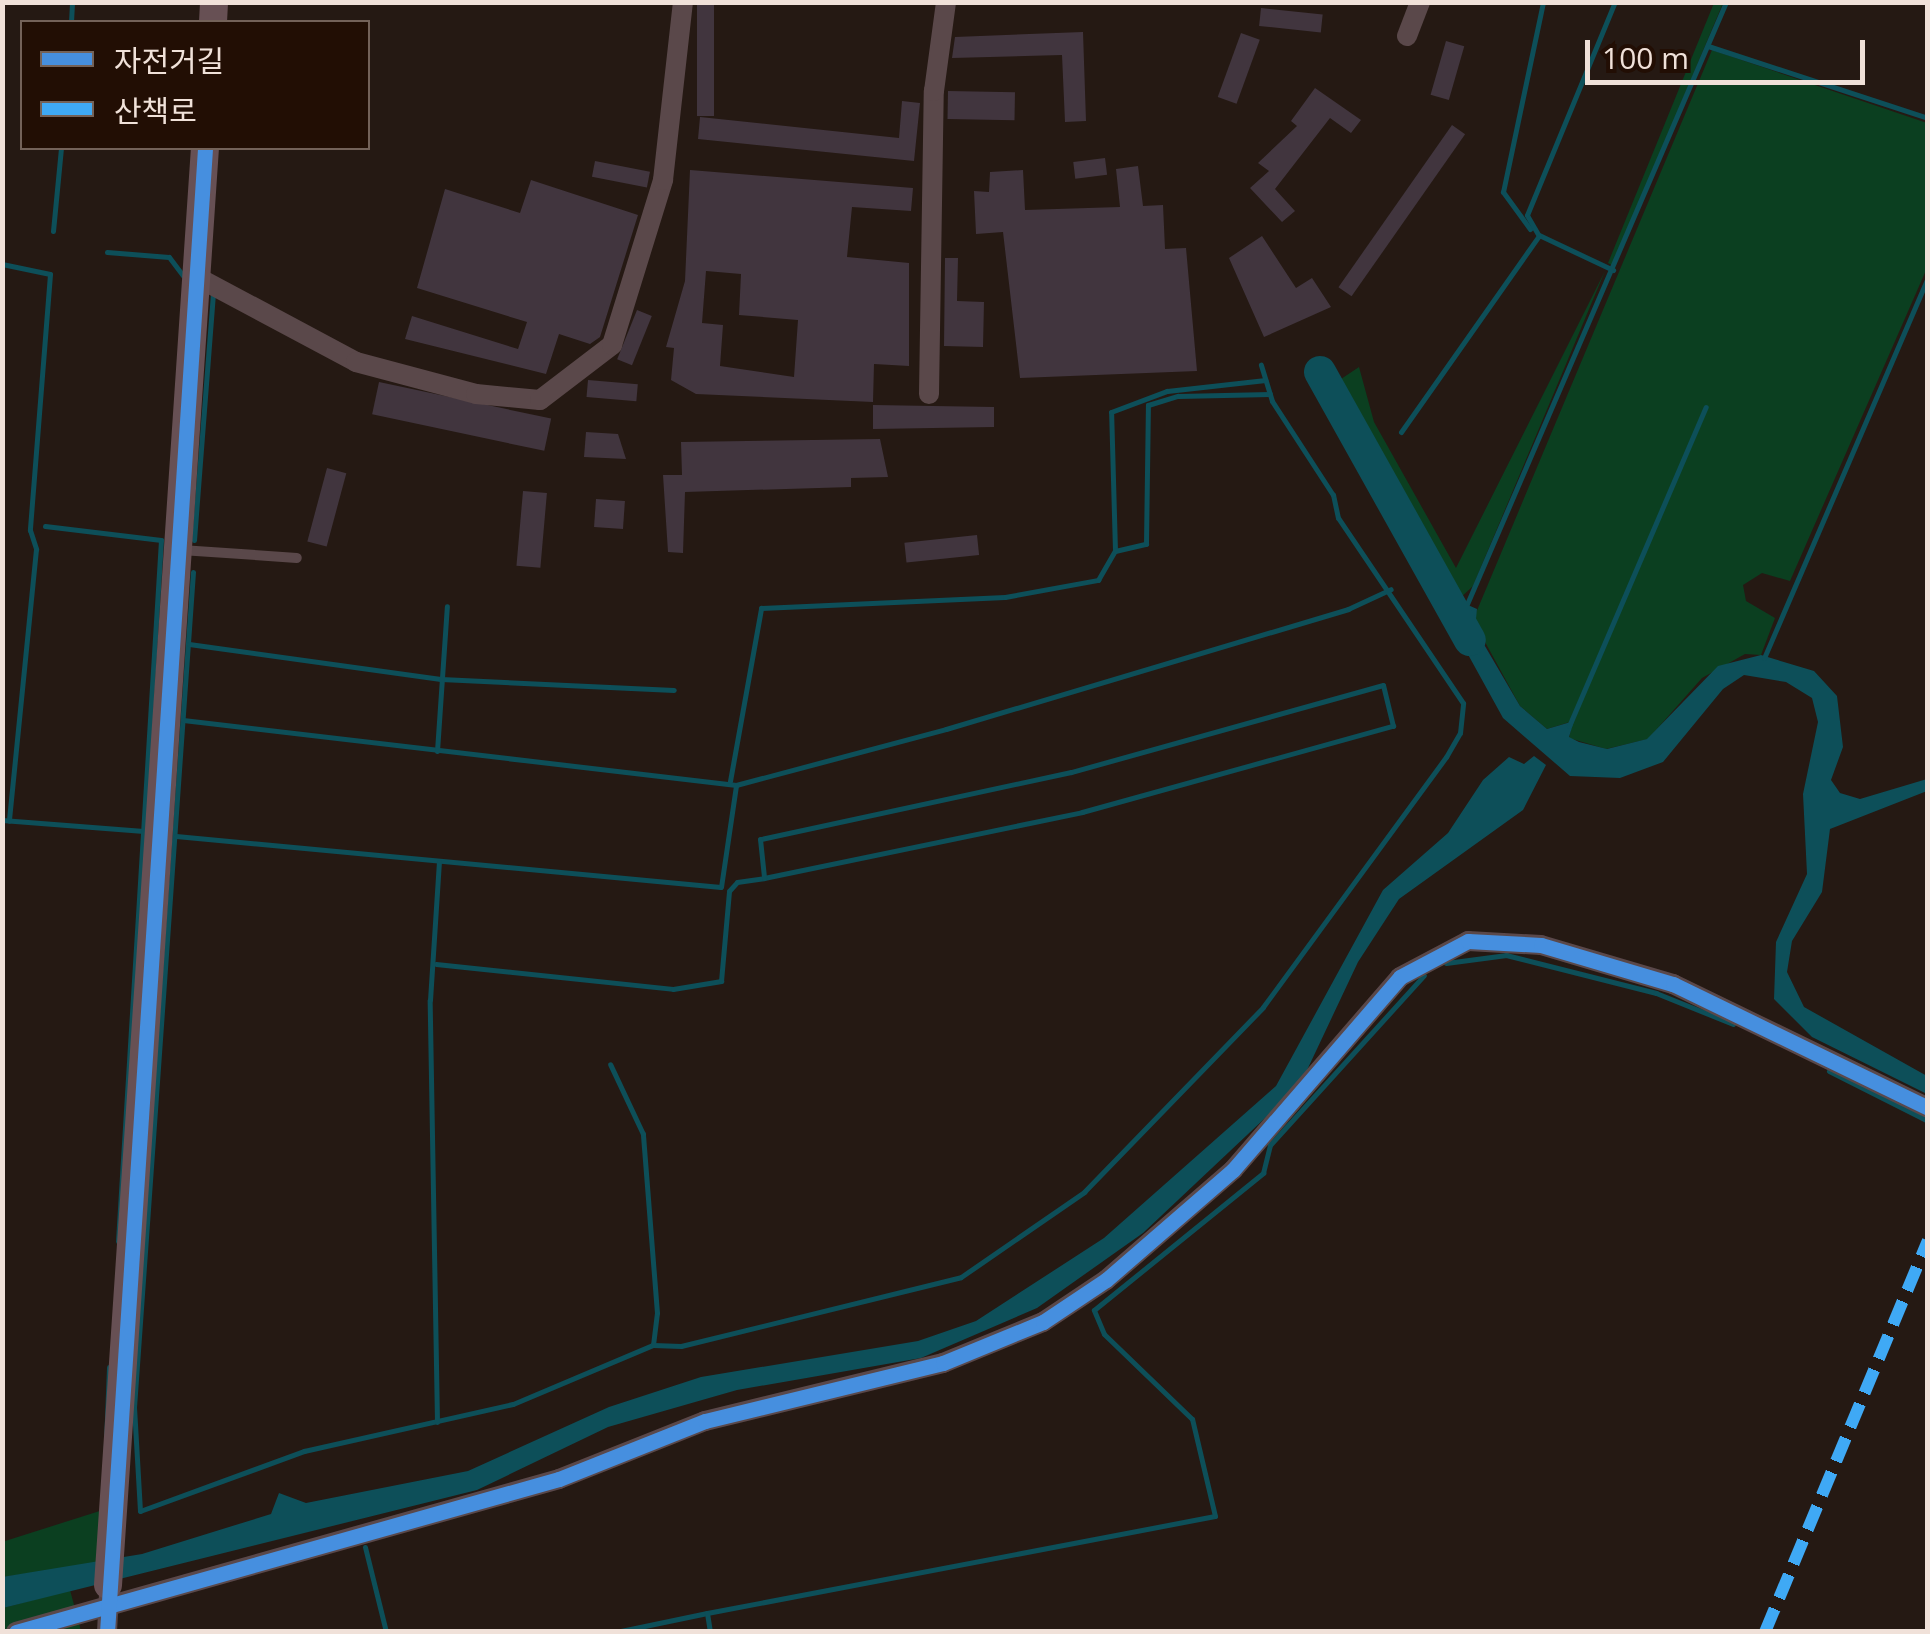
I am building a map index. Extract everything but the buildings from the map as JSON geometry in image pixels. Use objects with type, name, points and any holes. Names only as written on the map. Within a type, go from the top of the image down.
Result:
[{"type":"street","points":[[197,277],[356,362],[476,394],[540,400],[612,345],[663,180],[684,2]]},
{"type":"street","points":[[928,394],[934,90],[946,2]]},
{"type":"street","points":[[1407,36],[1420,2]]},
{"type":"street","points":[[106,1632],[205,150]]},
{"type":"street","points":[[16,1632],[109,1596],[560,1479],[755,1405],[943,1363],[1042,1322],[1106,1280],[1233,1170],[1400,977],[1468,941],[1541,945],[1672,984],[1928,1108]]},
{"type":"lane","points":[[180,550],[297,558]]},
{"type":"green space","points":[[1714,3],[1723,3],[1613,266],[1608,263]]},
{"type":"green space","points":[[1712,50],[1927,123],[1927,268],[1790,581],[1762,573],[1743,585],[1746,601],[1775,618],[1761,655],[1745,654],[1702,678],[1648,739],[1606,749],[1569,738],[1573,721],[1547,729],[1520,706],[1473,620]]},
{"type":"green space","points":[[1605,271],[1473,586],[1457,601],[1332,385],[1359,367],[1374,422],[1456,568]]},
{"type":"green space","points":[[106,1509],[101,1563],[3,1577],[2,1542]]},
{"type":"green space","points":[[70,1590],[81,1631],[3,1632],[3,1608]]},
{"type":"water","points":[[1452,598],[1477,609],[1475,629],[1520,706],[1547,729],[1574,721],[1569,737],[1579,742],[1607,749],[1647,739],[1718,666],[1761,655],[1814,671],[1837,696],[1843,747],[1831,780],[1840,793],[1860,799],[1927,779],[1927,791],[1830,829],[1822,892],[1792,941],[1787,972],[1804,1007],[1927,1076],[1927,1094],[1812,1037],[1774,999],[1776,942],[1807,874],[1803,794],[1818,722],[1812,698],[1786,682],[1744,675],[1723,689],[1663,762],[1620,778],[1570,776],[1503,718],[1449,620],[1444,604]]},
{"type":"water","points":[[1534,756],[1546,765],[1523,810],[1399,899],[1358,962],[1300,1085],[1143,1233],[1037,1308],[921,1358],[737,1390],[608,1427],[477,1490],[3,1608],[2,1577],[142,1554],[271,1514],[279,1493],[306,1503],[468,1471],[609,1407],[701,1377],[918,1341],[976,1321],[1104,1238],[1276,1086],[1383,890],[1448,833],[1483,780],[1509,757],[1524,764]]},
{"type":"waterway","points":[[71,20],[72,2]]},
{"type":"waterway","points":[[1530,229],[1503,192],[1543,2]]},
{"type":"waterway","points":[[1401,432],[1539,236],[1527,215],[1615,2]]},
{"type":"waterway","points":[[1467,604],[1726,2]]},
{"type":"waterway","points":[[1708,46],[1928,118]]},
{"type":"waterway","points":[[53,231],[61,150]]},
{"type":"waterway","points":[[1539,235],[1613,270]]},
{"type":"waterway","points":[[107,252],[169,257],[184,277]]},
{"type":"waterway","points":[[2,264],[50,274],[30,530],[36,549],[9,821]]},
{"type":"waterway","points":[[1764,658],[1928,278]]},
{"type":"waterway","points":[[194,540],[213,293]]},
{"type":"waterway","points":[[653,1345],[681,1346],[961,1277],[1084,1192],[1263,1007],[1446,757],[1460,733],[1463,703],[1338,518],[1333,495],[1272,401],[1261,365]]},
{"type":"waterway","points":[[1320,372],[1470,640]]},
{"type":"waterway","points":[[1115,551],[1111,412],[1167,391],[1265,380]]},
{"type":"waterway","points":[[730,781],[761,608],[1005,597],[1098,580],[1115,551],[1146,544],[1148,405],[1178,396],[1270,394]]},
{"type":"waterway","points":[[1569,726],[1706,407]]},
{"type":"waterway","points":[[45,526],[161,540]]},
{"type":"waterway","points":[[118,1241],[161,540]]},
{"type":"waterway","points":[[193,572],[134,1407],[140,1511],[304,1451],[513,1404],[653,1345],[657,1313],[643,1134],[610,1064]]},
{"type":"waterway","points":[[183,720],[736,785],[946,729],[1348,609],[1391,589]]},
{"type":"waterway","points":[[437,751],[447,606]]},
{"type":"waterway","points":[[189,644],[441,679],[674,690]]},
{"type":"waterway","points":[[436,964],[673,989],[721,981],[729,891],[737,882],[764,878],[1082,812],[1393,726],[1383,685],[1071,772],[760,839],[764,878]]},
{"type":"waterway","points":[[176,836],[721,887],[736,785]]},
{"type":"waterway","points":[[2,820],[144,831]]},
{"type":"waterway","points":[[437,1422],[430,1000],[439,862]]},
{"type":"waterway","points":[[1446,963],[1506,955],[1656,993],[1733,1024]]},
{"type":"waterway","points":[[707,1613],[1215,1516],[1192,1419],[1104,1334],[1094,1310],[1263,1173],[1270,1145],[1424,975]]},
{"type":"waterway","points":[[1829,1071],[1928,1121]]},
{"type":"waterway","points":[[104,1492],[109,1367]]},
{"type":"waterway","points":[[365,1547],[386,1632]]},
{"type":"waterway","points":[[616,1632],[707,1613],[710,1632]]},
{"type":"marked path","points":[[1765,1632],[1928,1241]]},
{"type":"cycle path","points":[[107,1632],[205,150]]},
{"type":"cycle path","points":[[16,1632],[559,1479],[705,1421],[943,1363],[1043,1322],[1106,1280],[1233,1170],[1400,977],[1468,941],[1541,945],[1673,984],[1928,1108]]}]
